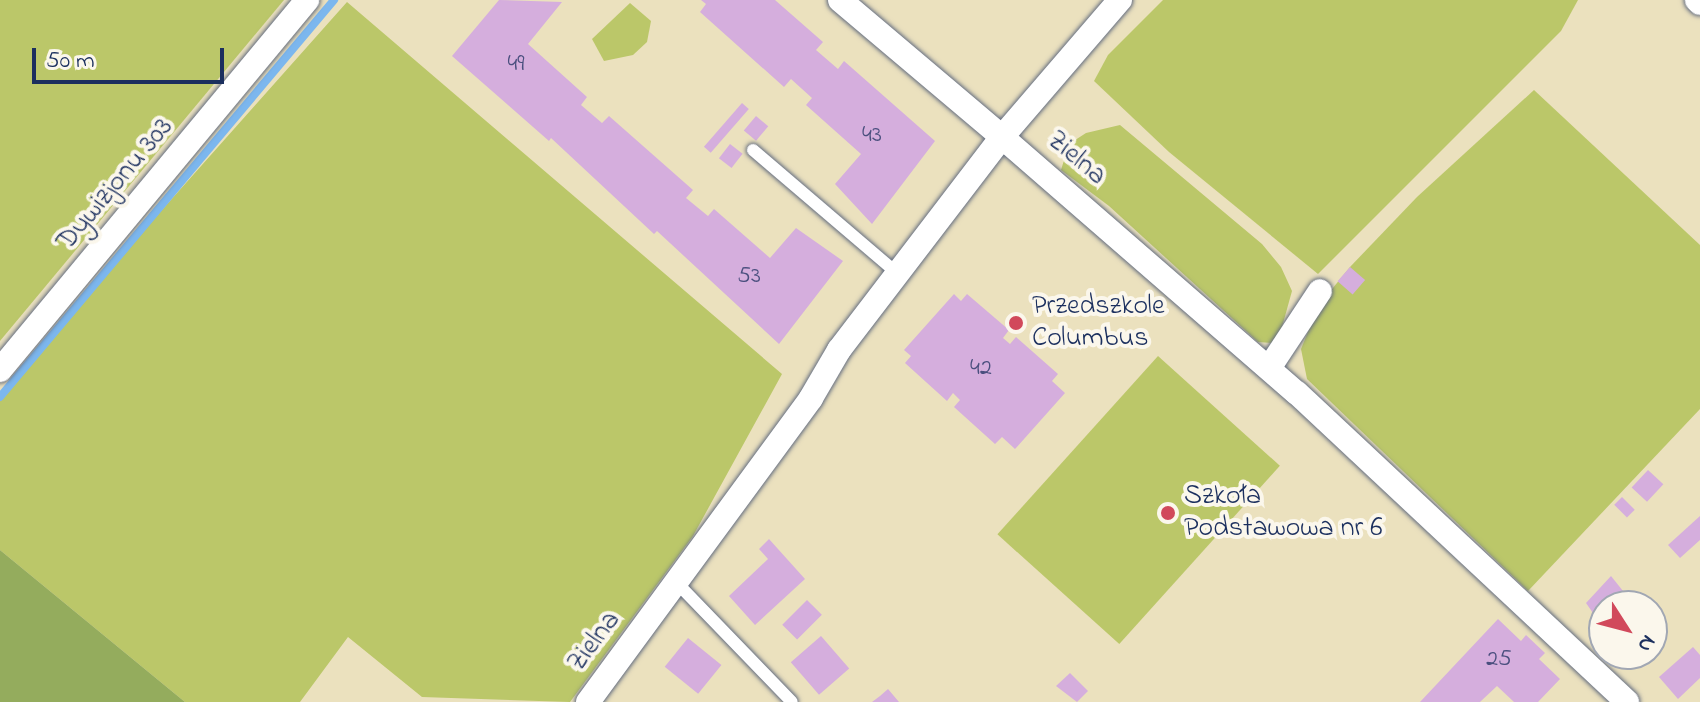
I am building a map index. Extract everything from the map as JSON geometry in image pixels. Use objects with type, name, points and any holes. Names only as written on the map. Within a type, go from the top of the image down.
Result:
[{"type":"street","name":"Dywizjonu 303","points":[[0,370],[307,0]]},
{"type":"street","points":[[840,0],[1002,137]]},
{"type":"street","name":"Zielna","points":[[588,702],[898,274],[1002,137],[1120,0]]},
{"type":"street","name":"Zielna","points":[[1002,137],[1269,368],[1627,702]]},
{"type":"street","points":[[1269,368],[1294,336],[1320,291]]},
{"type":"lane","points":[[753,150],[898,274]]},
{"type":"lane","points":[[677,583],[792,702]]},
{"type":"green space","points":[[0,0],[284,0],[0,341]]},
{"type":"green space","points":[[1163,0],[1578,0],[1561,31],[1318,274],[1169,152],[1094,81],[1108,55]]},
{"type":"green space","points":[[347,2],[782,374],[693,536],[570,702],[422,697],[348,637],[300,702],[185,702],[0,550],[0,392]]},
{"type":"green space","points":[[630,3],[651,21],[647,42],[633,55],[604,61],[592,39]]},
{"type":"green space","points":[[1534,90],[1700,245],[1700,409],[1528,591],[1307,379],[1301,349],[1319,305],[1350,267],[1417,197]]},
{"type":"green space","points":[[1120,125],[1262,244],[1281,267],[1292,291],[1282,327],[1272,343],[1258,342],[1109,206],[1061,170],[1069,144],[1086,133]]},
{"type":"green space","points":[[1158,356],[1280,466],[1119,644],[997,534]]},
{"type":"green space","points":[[0,550],[185,702],[0,702]]},
{"type":"building","points":[[499,0],[562,2],[528,44],[587,97],[581,105],[602,123],[609,116],[693,190],[686,198],[708,216],[714,209],[770,258],[796,228],[843,261],[779,344],[657,231],[654,234],[551,138],[549,141],[452,56]]},
{"type":"building","points":[[701,0],[775,0],[823,42],[816,50],[838,69],[844,61],[935,141],[872,224],[835,184],[861,154],[806,105],[812,98],[791,79],[784,87],[700,12],[706,4]]},
{"type":"building","points":[[742,103],[749,109],[711,153],[704,147]]},
{"type":"building","points":[[756,116],[768,126],[756,141],[744,131]]},
{"type":"building","points":[[730,144],[743,154],[732,168],[719,158]]},
{"type":"building","points":[[1350,267],[1365,280],[1353,294],[1338,281]]},
{"type":"building","points":[[954,294],[961,301],[967,294],[1009,330],[1003,338],[1010,344],[1016,337],[1058,374],[1052,381],[1065,393],[1015,449],[1002,437],[995,444],[954,407],[960,400],[953,393],[947,401],[905,363],[911,356],[904,350]]},
{"type":"building","points":[[1648,470],[1663,484],[1647,502],[1632,488]]},
{"type":"building","points":[[1622,497],[1635,510],[1627,518],[1614,505]]},
{"type":"building","points":[[1700,516],[1700,540],[1680,558],[1668,545]]},
{"type":"building","points":[[769,539],[805,579],[755,625],[729,596],[768,559],[759,549]]},
{"type":"building","points":[[1611,576],[1622,590],[1598,590]]},
{"type":"building","points":[[807,600],[822,615],[797,640],[782,625]]},
{"type":"building","points":[[1498,619],[1521,641],[1526,635],[1545,653],[1539,659],[1560,679],[1538,702],[1514,702],[1497,686],[1480,702],[1420,702]]},
{"type":"building","points":[[821,636],[849,668],[819,695],[791,662]]},
{"type":"building","points":[[688,638],[721,665],[698,694],[665,667]]},
{"type":"building","points":[[1693,647],[1700,655],[1700,678],[1678,699],[1659,677]]},
{"type":"building","points":[[1070,673],[1088,691],[1077,702],[1056,686]]},
{"type":"building","points":[[888,689],[899,702],[872,702],[880,696]]},
{"type":"waterway","points":[[0,397],[334,0]]},
{"type":"place","name":"Przedszkole Columbus","points":[[1016,323]]},
{"type":"place","name":"Szkoła Podstawowa nr 6","points":[[1168,513]]}]
